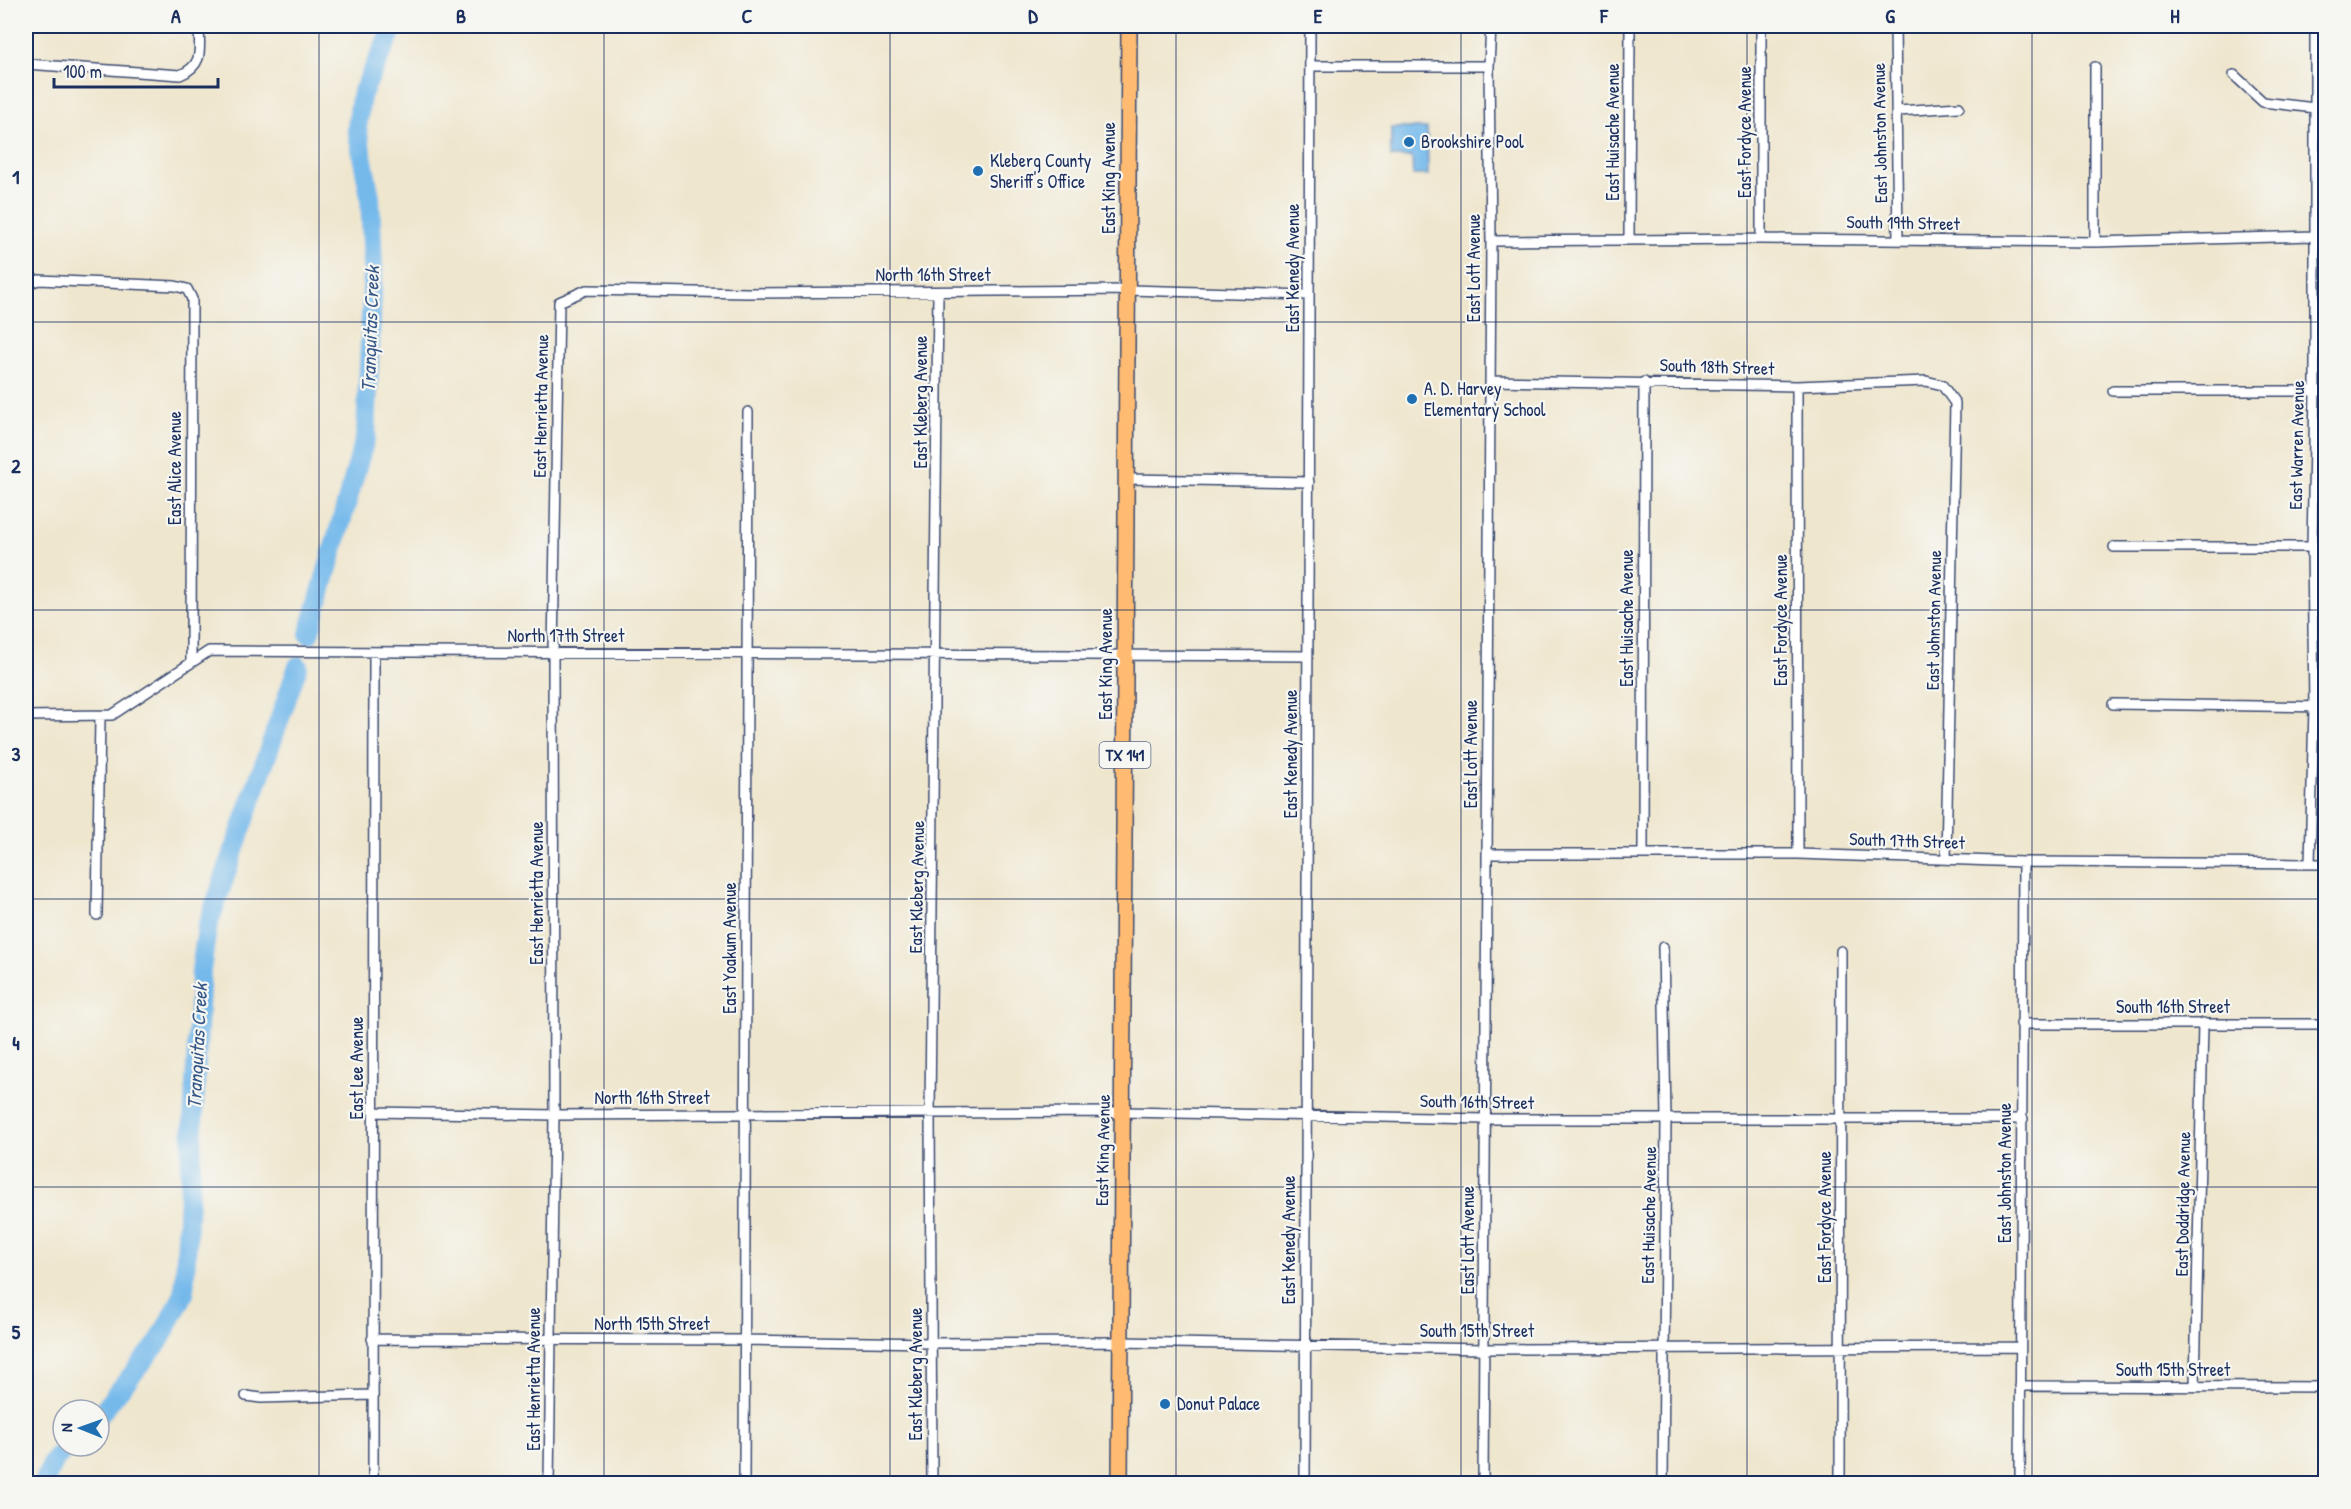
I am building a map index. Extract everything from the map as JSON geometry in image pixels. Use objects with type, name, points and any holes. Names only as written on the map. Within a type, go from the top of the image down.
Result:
[{"type":"main road","name":"East King Avenue","points":[[1120,1484],[1129,26]]},
{"type":"street","points":[[26,64],[180,75],[193,70],[199,59],[199,26]]},
{"type":"street","name":"East Kenedy Avenue","points":[[1305,1484],[1310,26]]},
{"type":"street","name":"East Lott Avenue","points":[[1483,1484],[1491,26]]},
{"type":"street","name":"East Huisache Avenue","points":[[1629,239],[1630,26]]},
{"type":"street","name":"East Fordyce Avenue","points":[[1761,26],[1761,239]]},
{"type":"street","name":"East Johnston Avenue","points":[[1895,26],[1898,111],[1898,239]]},
{"type":"street","name":"East Warren Avenue","points":[[2310,864],[2314,707],[2312,547],[2315,391],[2315,26]]},
{"type":"street","points":[[1310,66],[1489,66]]},
{"type":"street","points":[[2095,67],[2095,242]]},
{"type":"street","points":[[2234,75],[2263,102],[2315,108]]},
{"type":"street","points":[[1898,111],[1959,107]]},
{"type":"street","name":"South 19th Street","points":[[1491,241],[1898,239],[2095,242],[2314,236]]},
{"type":"street","name":"East Alice Avenue","points":[[26,284],[39,280],[175,285],[187,289],[192,299],[191,661]]},
{"type":"street","name":"North 16th Street","points":[[559,302],[586,290],[748,293],[1129,290],[1309,295]]},
{"type":"street","name":"East Kleberg Avenue","points":[[932,1484],[930,1113],[938,292]]},
{"type":"street","name":"East Henrietta Avenue","points":[[549,1484],[554,1115],[553,652],[559,302]]},
{"type":"street","name":"South 18th Street","points":[[1490,381],[1797,386],[1926,381],[1942,385]]},
{"type":"street","name":"East Huisache Avenue","points":[[1643,854],[1644,382]]},
{"type":"street","name":"East Johnston Avenue","points":[[1942,385],[1955,403],[1946,859]]},
{"type":"street","name":"East Fordyce Avenue","points":[[1797,386],[1798,854]]},
{"type":"street","points":[[2113,392],[2325,391]]},
{"type":"street","name":"East Yoakum Avenue","points":[[744,1484],[748,412]]},
{"type":"street","points":[[1126,479],[1309,482]]},
{"type":"street","points":[[2114,547],[2325,547]]},
{"type":"street","name":"North 17th Street","points":[[26,716],[100,717],[112,715],[209,651],[1125,655]]},
{"type":"street","name":"East Lee Avenue","points":[[373,1484],[374,652]]},
{"type":"street","points":[[1125,655],[1308,656]]},
{"type":"street","points":[[2113,704],[2325,707]]},
{"type":"street","points":[[97,915],[100,717]]},
{"type":"street","name":"South 17th Street","points":[[1487,854],[1798,854],[2023,862],[2325,864]]},
{"type":"street","name":"East Johnston Avenue","points":[[2020,1484],[2023,862]]},
{"type":"street","name":"East Huisache Avenue","points":[[1663,947],[1666,1119],[1663,1484]]},
{"type":"street","name":"East Fordyce Avenue","points":[[1840,1484],[1841,951]]},
{"type":"street","name":"East Doddridge Avenue","points":[[2195,1386],[2203,1023]]},
{"type":"street","name":"South 16th Street","points":[[2021,1024],[2325,1024]]},
{"type":"street","name":"North 16th Street","points":[[373,1112],[554,1115],[930,1113]]},
{"type":"street","name":"South 16th Street","points":[[930,1113],[1123,1112],[1485,1119],[2023,1119]]},
{"type":"street","name":"North 15th Street","points":[[372,1339],[933,1343]]},
{"type":"street","name":"South 15th Street","points":[[933,1343],[1120,1342],[1484,1349],[2020,1347]]},
{"type":"street","name":"South 15th Street","points":[[2020,1386],[2325,1387]]},
{"type":"street","points":[[246,1396],[261,1398],[372,1395]]},
{"type":"water","name":"Brookshire Pool","points":[[1391,128],[1427,128],[1428,175],[1413,175],[1412,157],[1391,157]]},
{"type":"waterway","name":"Tranquitas Creek","points":[[309,634],[366,435],[373,268],[370,197],[357,128],[361,96],[394,26]]},
{"type":"waterway","name":"Tranquitas Creek","points":[[111,1400],[158,1343],[184,1294],[201,971],[207,928],[298,666]]},
{"type":"waterway","name":"Tranquitas Creek","points":[[44,1484],[56,1458]]},
{"type":"place","name":"Brookshire Pool","points":[[1409,142]]},
{"type":"place","name":"Kleberg County Sheriff's Office","points":[[978,171]]},
{"type":"place","name":"A. D. Harvey Elementary School","points":[[1412,399]]},
{"type":"place","name":"Donut Palace","points":[[1165,1404]]}]
